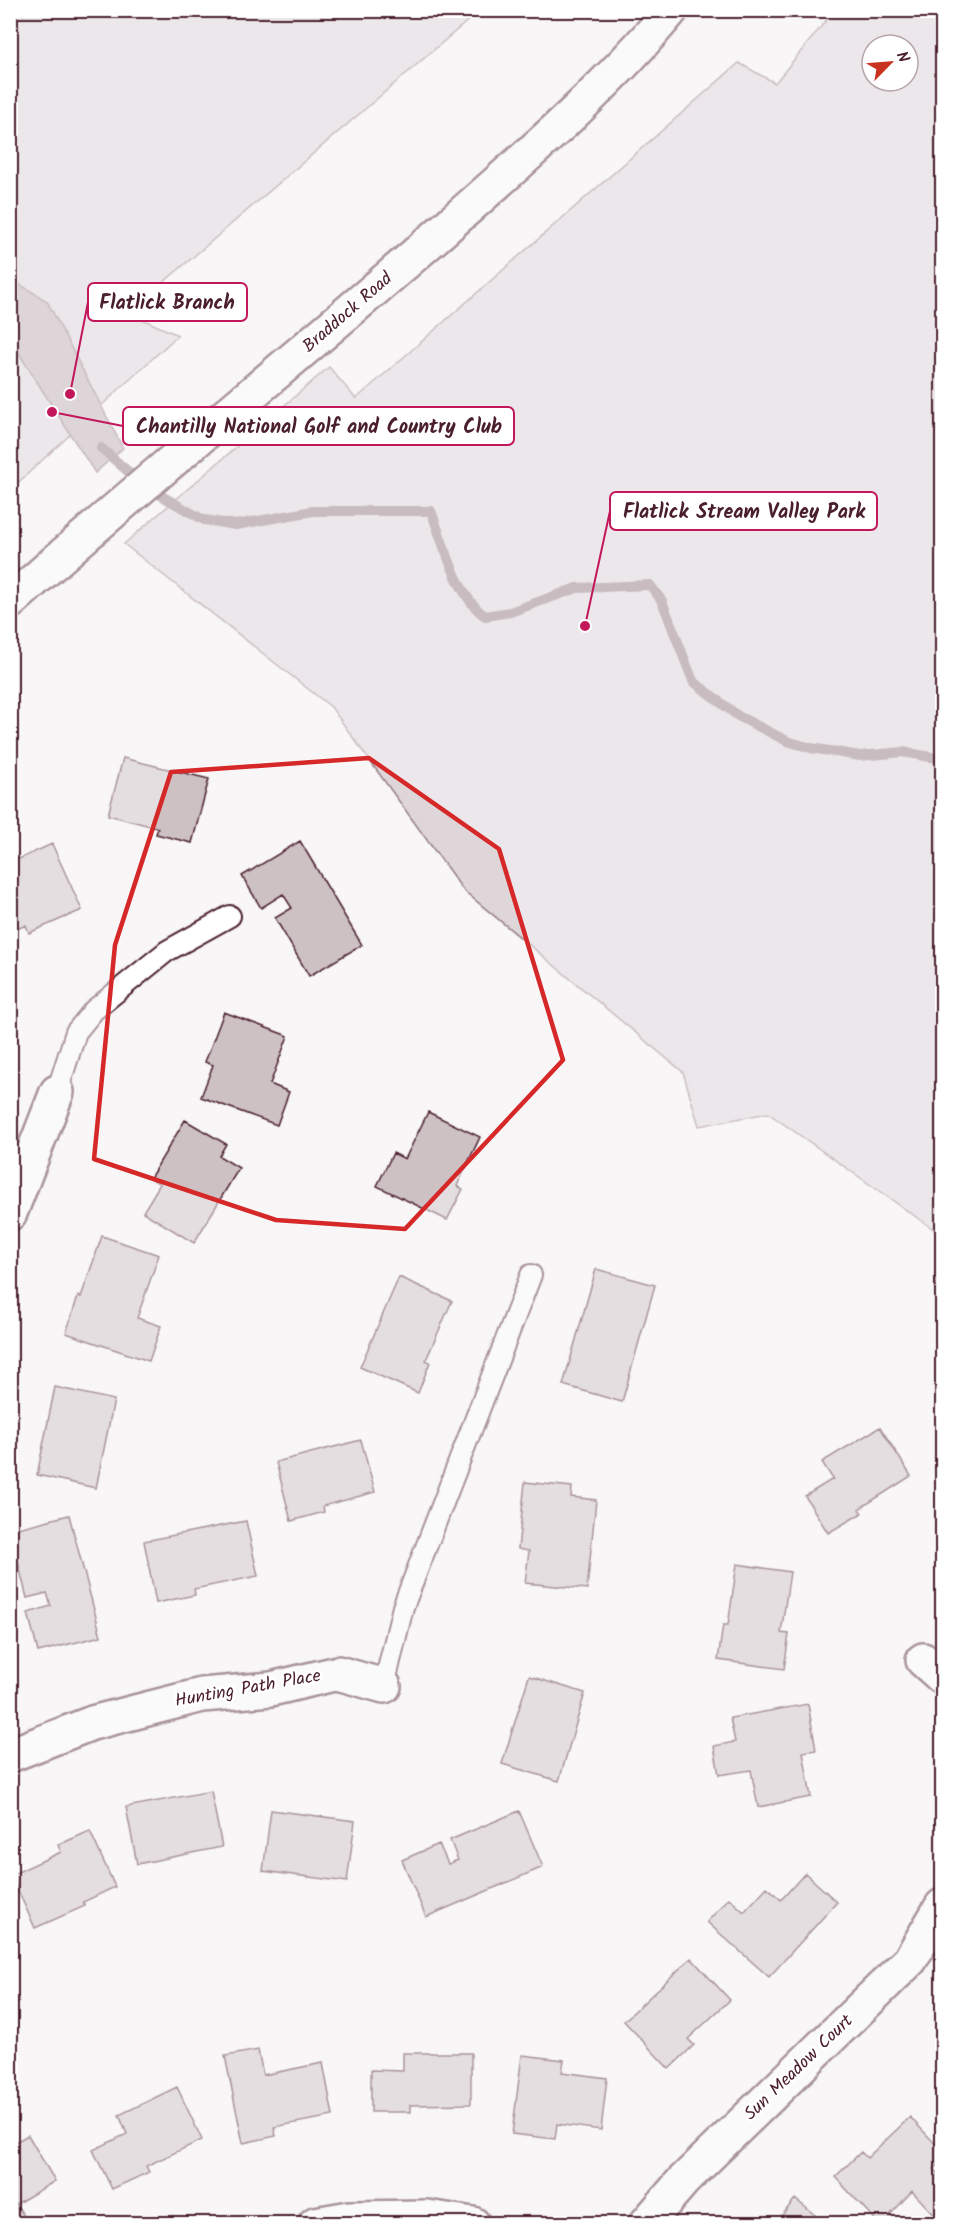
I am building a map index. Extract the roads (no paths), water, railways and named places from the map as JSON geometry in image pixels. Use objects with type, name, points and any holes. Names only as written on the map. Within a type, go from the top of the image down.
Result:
[{"type":"street","name":"Braddock Road","points":[[10,602],[95,525],[352,310],[543,142],[646,42],[671,10]]},
{"type":"street","points":[[10,1213],[57,1092]]},
{"type":"street","name":"Hunting Path Place","points":[[10,1755],[92,1723],[202,1695],[271,1689],[338,1673],[384,1686]]},
{"type":"street","name":"Sun Meadow Court","points":[[646,2223],[683,2181],[910,1960],[942,1906]]},
{"type":"street","points":[[315,2223],[350,2218],[427,2217],[473,2223]]},
{"type":"lane","points":[[57,1092],[76,1032],[94,1010],[167,951],[230,916]]},
{"type":"lane","points":[[384,1686],[403,1607],[531,1275]]},
{"type":"waterway","points":[[101,448],[146,487],[204,520],[236,525],[313,511],[431,511],[446,553],[466,596],[485,616],[510,612],[577,588],[650,585],[662,601],[693,681],[738,716],[787,741],[811,748],[860,756],[903,752],[942,759]]},
{"type":"place","name":"Flatlick Branch","points":[[70,394]]},
{"type":"place","name":"Chantilly National Golf and Country Club","points":[[52,412]]},
{"type":"place","name":"Flatlick Stream Valley Park","points":[[585,626]]}]
